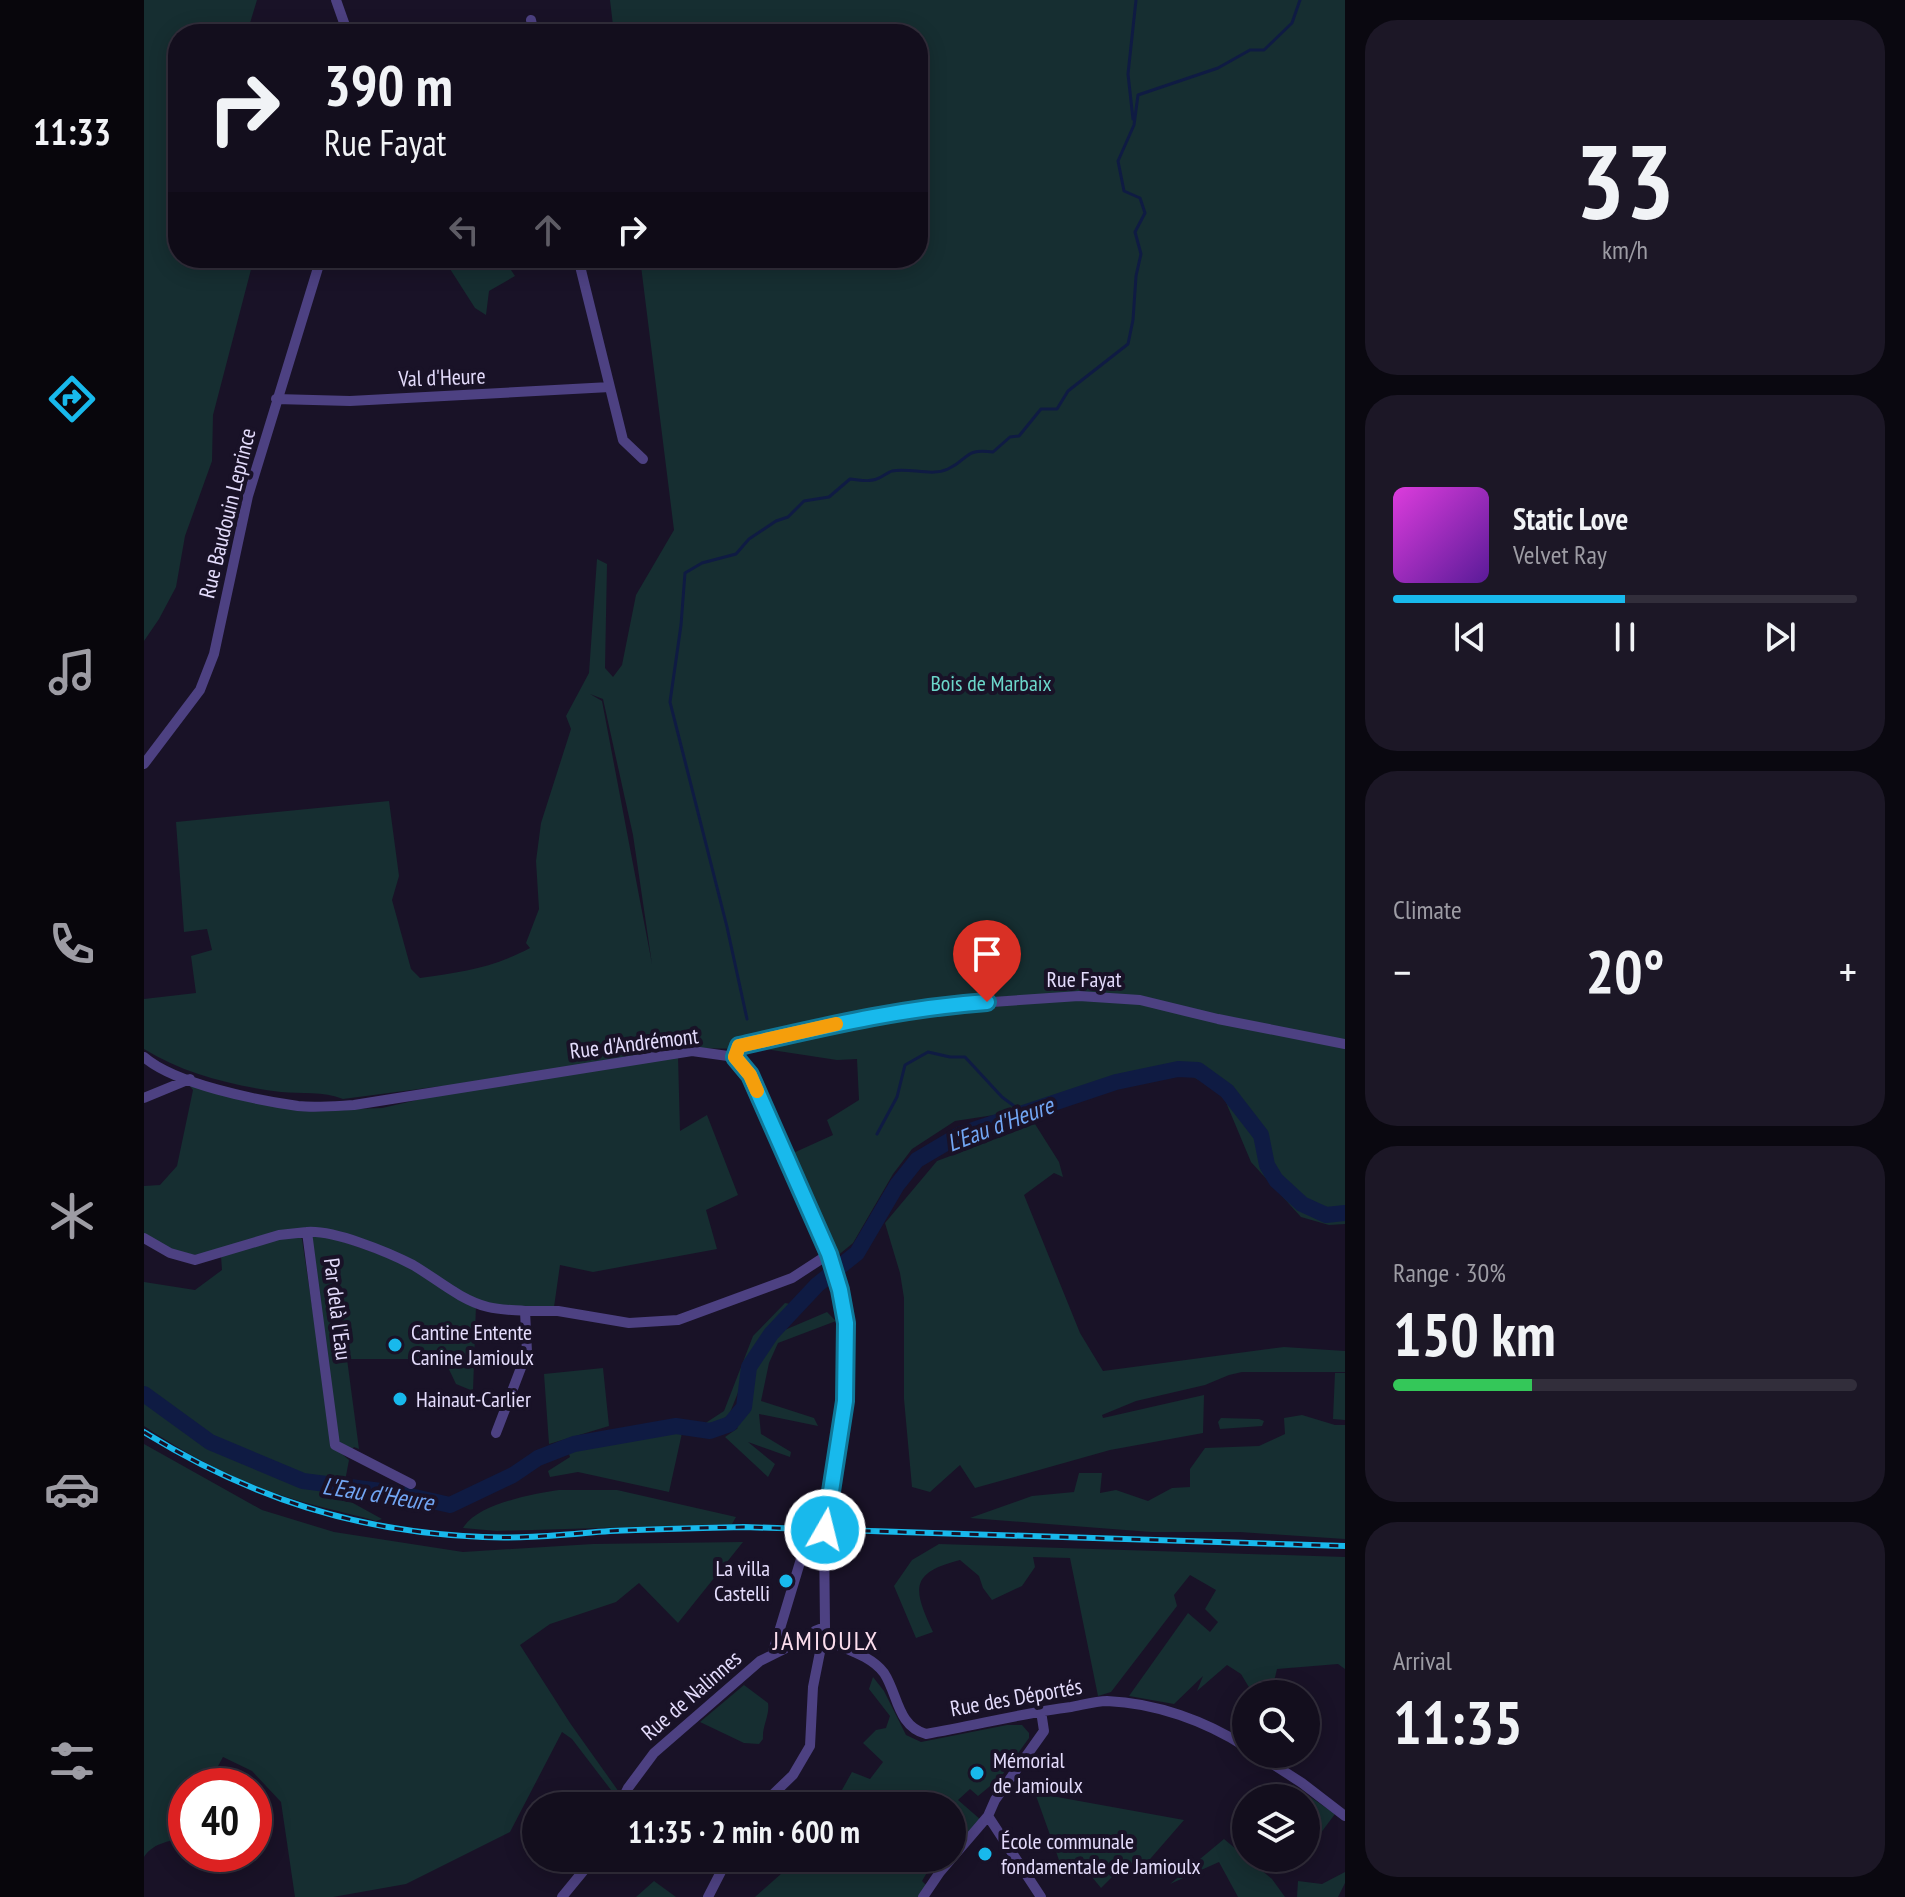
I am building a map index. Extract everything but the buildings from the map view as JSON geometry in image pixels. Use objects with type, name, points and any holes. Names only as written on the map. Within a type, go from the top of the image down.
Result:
[{"type":"street","points":[[336,0],[344,24]]},
{"type":"street","points":[[531,20],[532,24]]},
{"type":"street","name":"Rue Baudouin Leprince","points":[[144,764],[200,690],[214,654],[248,496],[318,268]]},
{"type":"street","points":[[580,268],[623,440],[643,459]]},
{"type":"street","name":"Val d'Heure","points":[[276,399],[350,401],[610,387]]},
{"type":"street","name":"Rue Fayat","points":[[735,1057],[739,1046],[883,1013],[932,1006],[1079,996],[1140,1000],[1345,1044]]},
{"type":"street","name":"Rue d'Andrémont","points":[[190,1079],[214,1089],[301,1106],[354,1105],[692,1051],[735,1057]]},
{"type":"street","points":[[144,1057],[153,1065],[190,1079]]},
{"type":"street","points":[[735,1057],[750,1075],[830,1256],[840,1290],[846,1334],[845,1401],[824,1546],[825,1627],[835,1636],[835,1644],[828,1652],[820,1652],[811,1642],[815,1631],[825,1627]]},
{"type":"street","points":[[144,1098],[190,1079]]},
{"type":"street","points":[[144,1238],[170,1253],[195,1260],[279,1235],[307,1232]]},
{"type":"street","name":"Par delà l'Eau","points":[[411,1484],[335,1445],[307,1232],[336,1235],[412,1264],[487,1307],[558,1311],[629,1323],[678,1320],[792,1278],[830,1256]]},
{"type":"street","points":[[496,1433],[527,1352],[525,1311]]},
{"type":"street","points":[[772,1655],[804,1549],[810,1545],[824,1546]]},
{"type":"street","name":"Rue de Nalinnes","points":[[626,1792],[654,1753],[760,1661],[786,1648],[811,1642]]},
{"type":"street","name":"Rue des Déportés","points":[[835,1644],[872,1661],[884,1674],[909,1726],[926,1734],[1108,1701],[1165,1711],[1204,1722],[1232,1739]]},
{"type":"street","points":[[775,1792],[806,1756],[812,1735],[815,1668],[820,1652]]},
{"type":"street","points":[[923,1897],[988,1816],[995,1800],[1044,1731],[1041,1711]]},
{"type":"street","points":[[1279,1768],[1345,1816]]},
{"type":"street","points":[[988,1816],[1041,1897]]},
{"type":"street","points":[[562,1897],[583,1872]]},
{"type":"street","points":[[708,1897],[721,1872]]},
{"type":"green space","points":[[144,0],[257,0],[250,24],[168,24],[168,268],[251,268],[213,415],[212,461],[185,536],[176,587],[144,641]]},
{"type":"green space","name":"Bois de Marbaix","points":[[610,0],[1345,0],[1345,1224],[1329,1225],[1301,1217],[1251,1162],[1225,1100],[1211,1086],[1193,1077],[1158,1067],[1087,1086],[994,1132],[1007,1113],[955,1121],[912,1149],[893,1174],[853,1243],[836,1257],[832,1256],[791,1154],[833,1135],[827,1120],[859,1100],[857,1059],[837,1060],[765,1049],[672,1048],[595,1064],[678,1056],[680,1131],[707,1115],[738,1195],[706,1210],[717,1249],[593,1272],[560,1265],[554,1307],[490,1307],[459,1292],[416,1264],[317,1228],[195,1255],[173,1250],[144,1234],[144,1186],[160,1185],[177,1166],[193,1090],[189,1085],[327,1110],[382,1108],[439,1095],[442,1086],[343,1099],[281,1092],[210,1078],[144,1049],[144,999],[196,993],[191,956],[212,950],[207,929],[184,932],[176,822],[389,801],[399,876],[392,900],[411,969],[420,978],[450,974],[490,965],[530,948],[526,943],[539,909],[536,861],[541,823],[571,729],[566,716],[589,673],[597,559],[607,564],[605,668],[613,677],[622,665],[636,595],[674,530],[641,268],[928,268],[928,24],[613,24]],"holes":[[[590,694],[603,699],[633,835],[652,964],[602,701]]]},
{"type":"green space","points":[[449,268],[510,268],[515,276],[489,291],[486,315],[475,308]]},
{"type":"green space","points":[[1035,1124],[1059,1162],[1063,1177],[1054,1173],[1024,1195],[1080,1333],[1103,1371],[1284,1347],[1345,1351],[1345,1372],[1242,1372],[1229,1375],[1205,1385],[1136,1401],[1102,1415],[1103,1418],[1204,1395],[1203,1433],[1110,1450],[975,1488],[960,1465],[930,1492],[912,1487],[904,1399],[904,1298],[885,1223],[937,1161]]},
{"type":"green space","points":[[299,1236],[302,1239],[333,1446],[349,1460],[342,1497],[382,1519],[376,1521],[295,1500],[253,1485],[205,1462],[144,1426],[144,1282],[195,1290],[222,1270],[221,1256],[273,1240]]},
{"type":"green space","points":[[327,1236],[406,1264],[476,1305],[473,1391],[456,1384],[444,1359],[347,1359],[359,1449],[354,1447],[350,1451],[336,1439],[312,1237]]},
{"type":"green space","points":[[785,1303],[790,1304],[757,1345],[729,1415],[707,1429],[704,1424],[724,1411],[753,1336]]},
{"type":"green space","points":[[827,1312],[836,1321],[778,1343],[769,1363],[761,1401],[814,1418],[818,1426],[759,1414],[761,1434],[791,1452],[790,1457],[748,1442],[775,1464],[768,1477],[725,1437],[738,1428],[728,1423],[748,1393],[754,1366],[773,1335]]},
{"type":"green space","points":[[603,1368],[609,1426],[549,1444],[544,1374]]},
{"type":"green space","points":[[1335,1373],[1345,1373],[1345,1420],[1333,1419]]},
{"type":"green space","points":[[1302,1415],[1345,1425],[1345,1539],[1240,1532],[1151,1532],[970,1518],[1032,1496],[1074,1492],[1079,1473],[1102,1473],[1100,1493],[1116,1490],[1148,1501],[1172,1488],[1190,1487],[1190,1469],[1205,1448],[1259,1446],[1285,1434],[1284,1418]]},
{"type":"green space","points":[[1221,1418],[1264,1421],[1262,1426],[1220,1429],[1218,1422]]},
{"type":"green space","points":[[682,1433],[669,1492],[578,1472],[550,1477],[548,1471],[570,1457],[568,1451],[646,1434]]},
{"type":"green space","points":[[144,1444],[262,1510],[334,1532],[463,1552],[593,1544],[743,1542],[678,1623],[639,1583],[616,1602],[550,1624],[520,1645],[619,1792],[610,1792],[572,1739],[562,1732],[531,1792],[522,1792],[522,1809],[510,1832],[406,1884],[333,1897],[295,1897],[281,1802],[272,1792],[272,1768],[246,1768],[223,1757],[217,1768],[168,1768],[168,1841],[153,1848],[144,1857]]},
{"type":"green space","points":[[559,1490],[617,1490],[736,1517],[732,1524],[497,1531],[463,1528],[480,1512],[492,1506]]},
{"type":"green space","points":[[939,1544],[1345,1557],[1345,1669],[1338,1664],[1277,1669],[1274,1680],[1245,1680],[1227,1665],[1197,1691],[1203,1676],[1174,1704],[1129,1696],[1188,1613],[1210,1632],[1218,1622],[1205,1609],[1216,1590],[1190,1575],[1174,1595],[1177,1606],[1111,1692],[1098,1696],[1070,1558],[1033,1557],[1035,1567],[1022,1586],[992,1600],[979,1576],[960,1560],[931,1571],[924,1577],[919,1594],[933,1632],[916,1638],[894,1586],[912,1560]]},
{"type":"green space","points":[[873,1677],[884,1691],[906,1735],[921,1742],[1007,1725],[1022,1725],[1029,1738],[1000,1778],[978,1796],[970,1789],[966,1793],[841,1792],[852,1772],[870,1779],[883,1762],[863,1743],[876,1730],[886,1728],[890,1716],[869,1689]]},
{"type":"green space","points":[[744,1685],[768,1703],[763,1739],[759,1744],[744,1743],[700,1722]]},
{"type":"green space","points":[[1035,1793],[1184,1820],[1144,1866],[1123,1866],[1101,1888],[1083,1866],[1064,1874]]},
{"type":"green space","points":[[1320,1804],[1335,1814],[1320,1834]]},
{"type":"green space","points":[[966,1807],[981,1820],[966,1839]]},
{"type":"green space","points":[[1224,1839],[1232,1846],[1232,1872],[1264,1872],[1285,1897],[1238,1897],[1219,1862],[1170,1884]]},
{"type":"green space","points":[[783,1872],[927,1872],[922,1881],[927,1886],[920,1897],[755,1897]]},
{"type":"green space","points":[[1345,1872],[1345,1883],[1338,1897],[1297,1897],[1298,1881],[1322,1884]]},
{"type":"green space","points":[[654,1881],[676,1897],[636,1897]]},
{"type":"waterway","points":[[1133,119],[1128,74],[1136,0]]},
{"type":"waterway","points":[[747,1019],[670,702],[685,573],[702,563],[736,554],[749,539],[776,521],[788,517],[804,501],[829,497],[850,479],[873,480],[899,470],[941,471],[955,466],[971,453],[993,452],[1010,437],[1019,436],[1041,409],[1057,409],[1068,391],[1128,344],[1141,254],[1135,232],[1145,213],[1140,198],[1124,191],[1118,161],[1134,125],[1138,95],[1218,68],[1250,50],[1264,50],[1292,23],[1300,0]]},
{"type":"waterway","points":[[877,1134],[897,1097],[905,1065],[928,1052],[965,1057],[1002,1097],[1025,1114]]},
{"type":"waterway","name":"L'Eau d'Heure","points":[[144,1394],[210,1442],[303,1481],[397,1493],[450,1505],[513,1475],[538,1458],[574,1444],[676,1426],[710,1431],[730,1424],[744,1407],[749,1367],[771,1334],[817,1285],[857,1253],[897,1185],[917,1160],[961,1134],[1116,1082],[1178,1069],[1198,1070],[1227,1091],[1261,1135],[1267,1165],[1276,1180],[1302,1204],[1326,1215],[1345,1213]]},
{"type":"railway","points":[[144,1432],[224,1476],[265,1493],[349,1519],[437,1534],[515,1537],[744,1527],[1345,1546]]},
{"type":"slow traffic","points":[[757,1091],[750,1075],[735,1057],[739,1046],[836,1024]]},
{"type":"place","name":"Cantine Entente Canine Jamioulx","points":[[395,1345]]},
{"type":"place","name":"Hainaut-Carlier","points":[[400,1399]]},
{"type":"place","name":"La villa Castelli","points":[[786,1581]]},
{"type":"place","name":"Mémorial de Jamioulx","points":[[977,1773]]},
{"type":"place","name":"École communale fondamentale de Jamioulx","points":[[985,1854]]},
{"type":"district","name":"JAMIOULX","points":[[826,1640]]},
{"type":"route","points":[[825,1530],[845,1401],[846,1323],[840,1290],[829,1254],[750,1075],[735,1057],[739,1046],[883,1013],[987,1002]]}]
